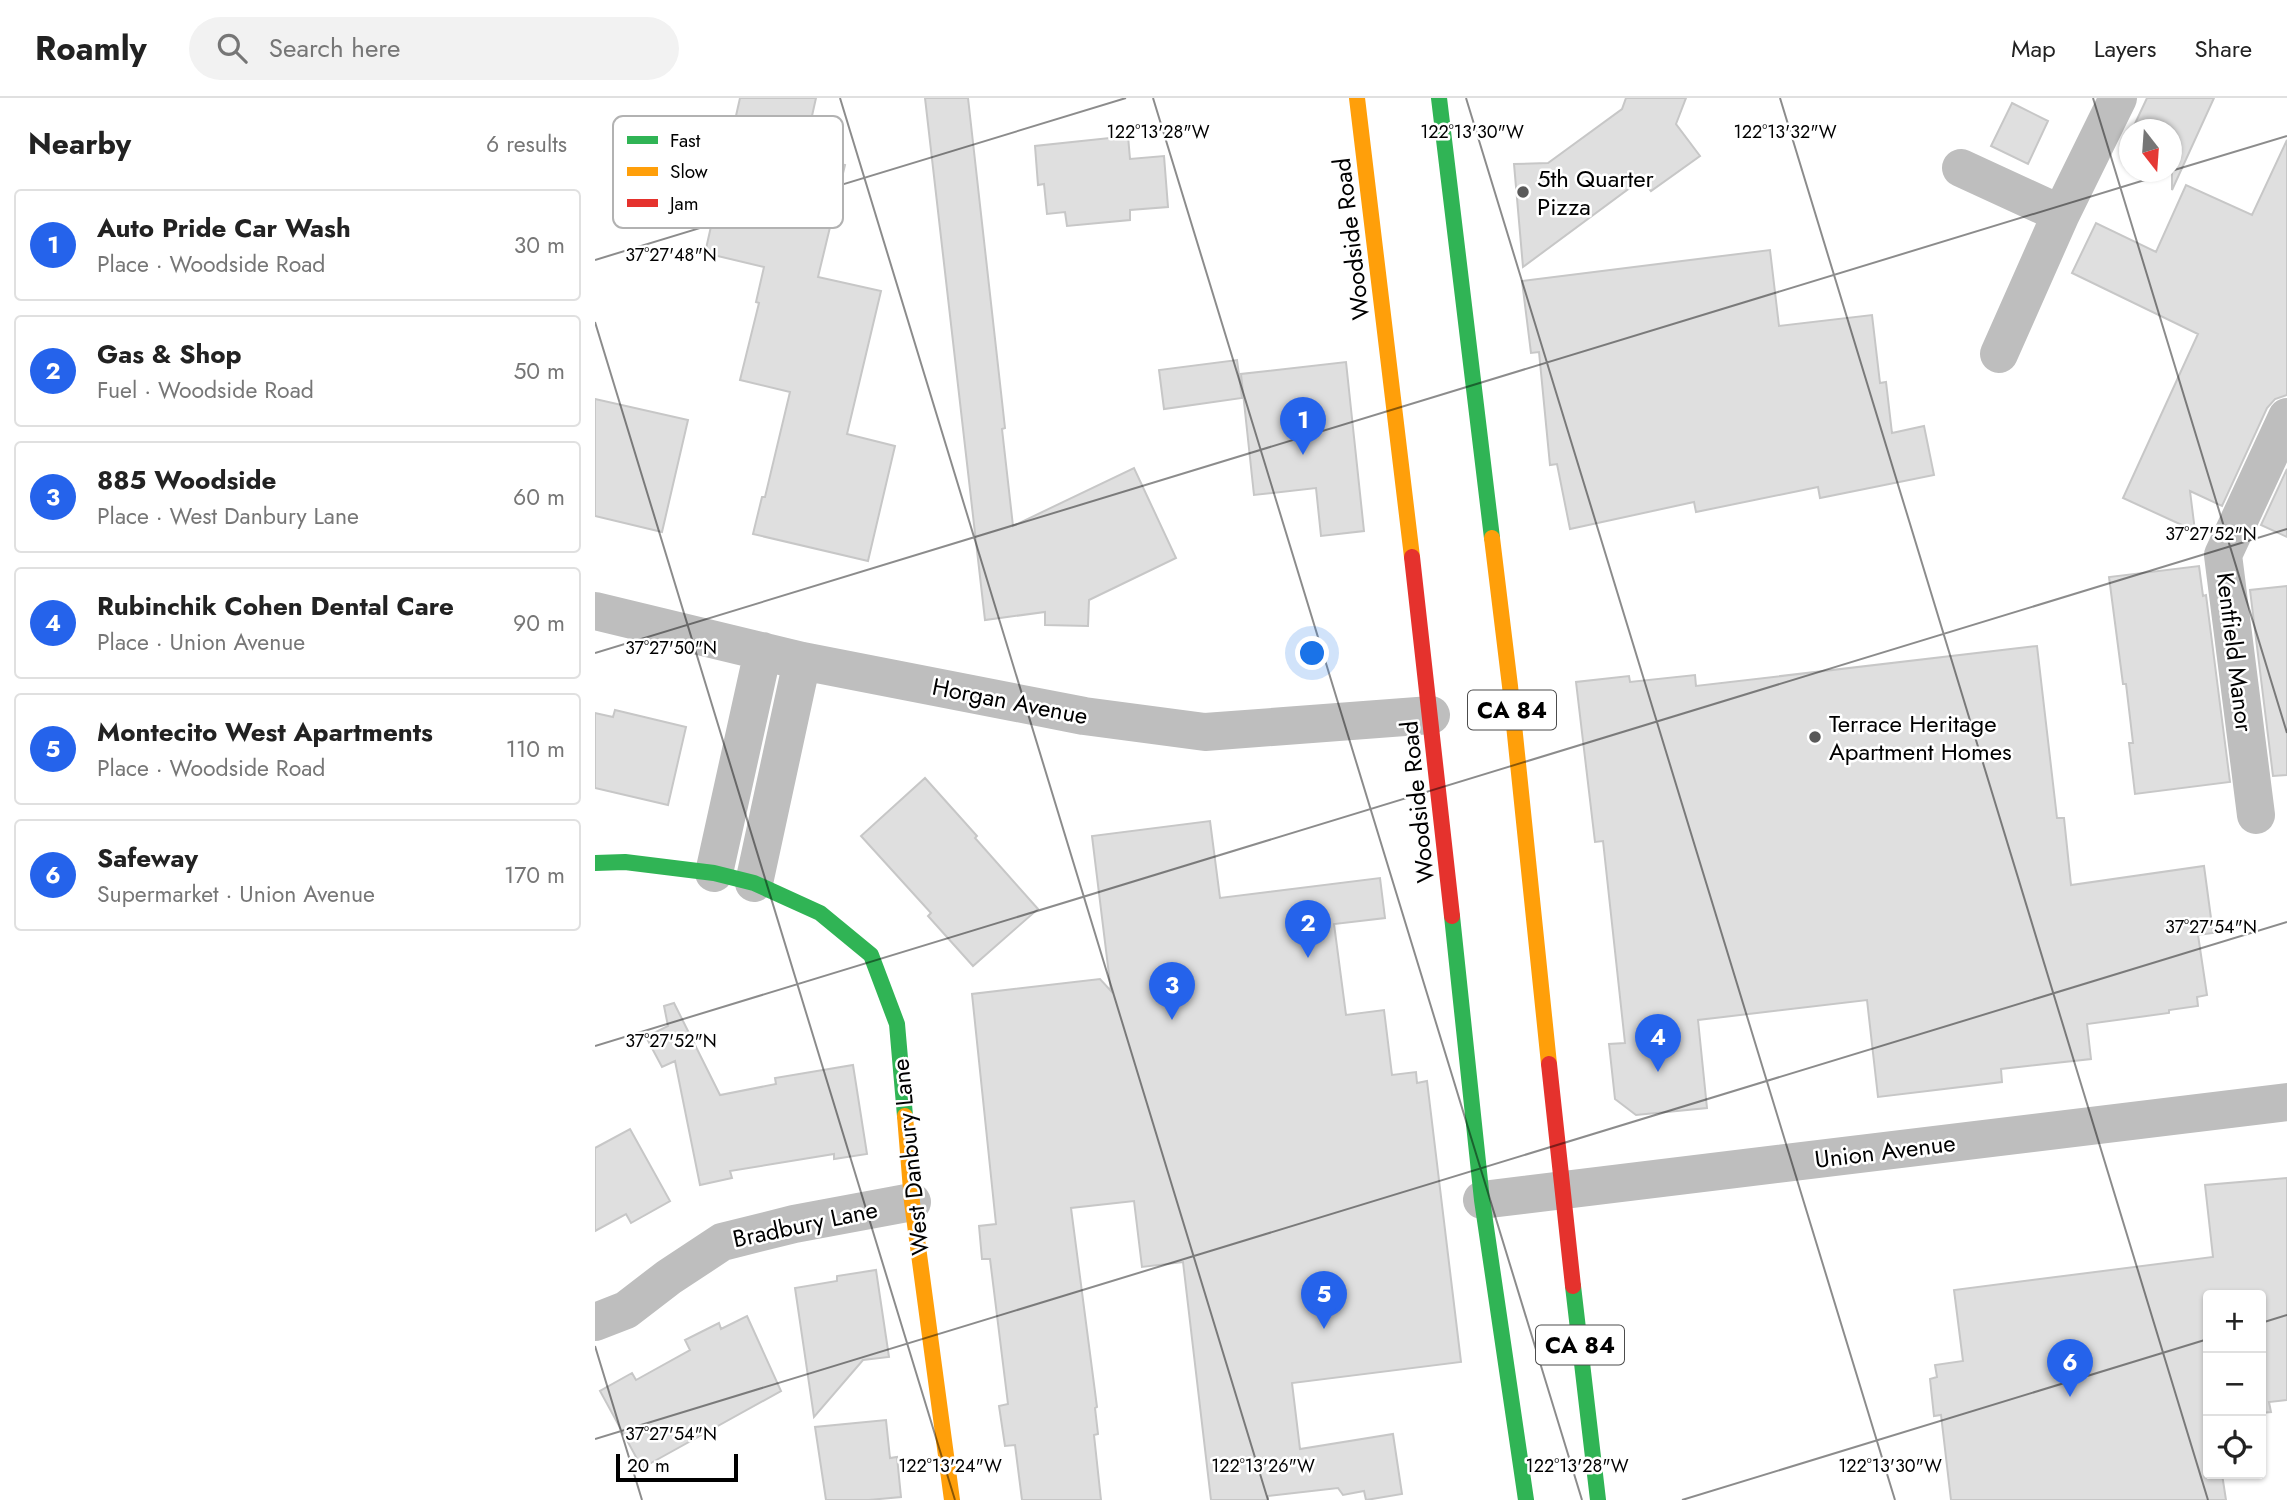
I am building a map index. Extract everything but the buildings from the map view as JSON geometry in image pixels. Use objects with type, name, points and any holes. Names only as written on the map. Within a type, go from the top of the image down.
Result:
[{"type":"main road","name":"Woodside Road","points":[[1357,98],[1431,715],[1482,1200],[1526,1500]]},
{"type":"main road","name":"CA 84","points":[[1439,98],[1510,686],[1562,1191],[1598,1500]]},
{"type":"main road","name":"West Danbury Lane","points":[[595,863],[625,862],[714,873],[754,883],[820,913],[871,955],[897,1024],[912,1202],[952,1500]]},
{"type":"street","points":[[1999,354],[2061,214],[2118,98]]},
{"type":"street","points":[[1961,168],[2061,214]]},
{"type":"street","name":"Kentfield Manor","points":[[2256,816],[2223,555],[2287,417]]},
{"type":"street","name":"Horgan Avenue","points":[[595,611],[802,661],[1084,716],[1205,732],[1431,715]]},
{"type":"street","points":[[714,873],[763,651]]},
{"type":"street","points":[[754,883],[802,661]]},
{"type":"street","name":"Union Avenue","points":[[1482,1200],[2287,1102]]},
{"type":"street","name":"Bradbury Lane","points":[[595,1322],[626,1310],[722,1241],[794,1224],[912,1202]]},
{"type":"traffic: fast","points":[[1439,98],[1492,538]]},
{"type":"traffic: fast","points":[[595,863],[625,862],[714,873],[754,883],[820,913],[871,955],[897,1024],[905,1116]]},
{"type":"traffic: fast","points":[[1452,916],[1482,1200],[1526,1500]]},
{"type":"traffic: fast","points":[[1573,1286],[1598,1500]]},
{"type":"traffic: slow","points":[[1357,98],[1412,557]]},
{"type":"traffic: slow","points":[[1492,538],[1549,1064]]},
{"type":"traffic: slow","points":[[905,1116],[912,1202],[952,1500]]},
{"type":"traffic: jam","points":[[1412,557],[1452,916]]},
{"type":"traffic: jam","points":[[1549,1064],[1573,1286]]},
{"type":"place","name":"5th Quarter Pizza","points":[[1523,192]]},
{"type":"place","name":"Auto Pride Car Wash","points":[[1303,455]]},
{"type":"place","name":"Terrace Heritage Apartment Homes","points":[[1815,737]]},
{"type":"place","name":"Gas & Shop","points":[[1308,958]]},
{"type":"place","name":"885 Woodside","points":[[1172,1020]]},
{"type":"place","name":"Rubinchik Cohen Dental Care","points":[[1658,1072]]},
{"type":"place","name":"Montecito West Apartments","points":[[1324,1329]]},
{"type":"place","name":"Safeway","points":[[2070,1397]]}]
